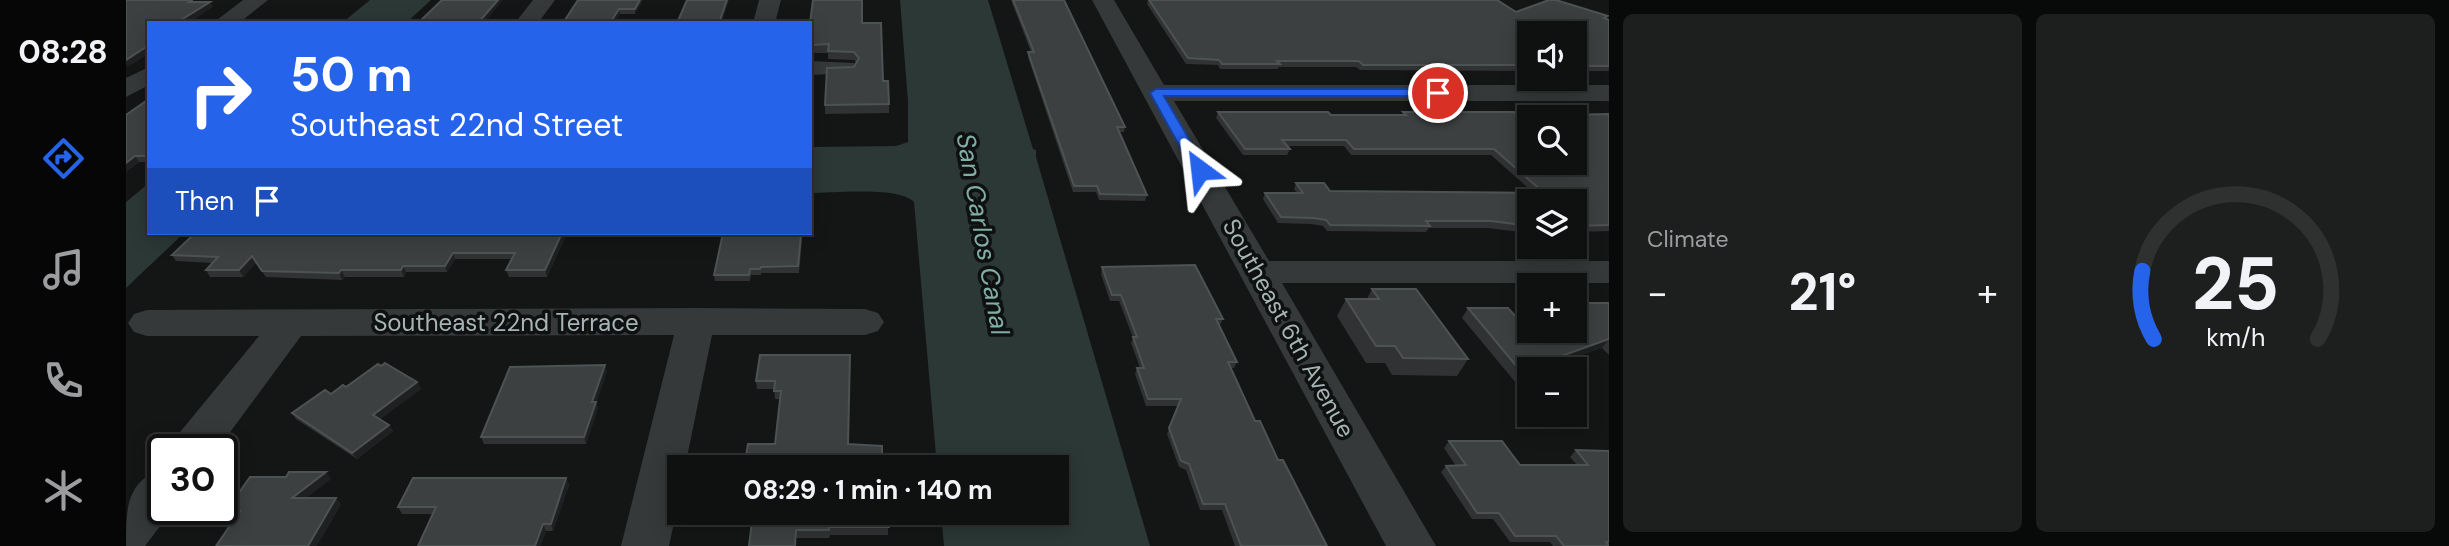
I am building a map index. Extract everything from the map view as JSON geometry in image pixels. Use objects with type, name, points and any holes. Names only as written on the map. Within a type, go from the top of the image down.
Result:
[{"type":"street","points":[[227,21],[257,0]]},
{"type":"street","points":[[528,21],[544,0]]},
{"type":"street","points":[[765,21],[770,0]]},
{"type":"street","name":"Southeast 6th Avenue","points":[[1103,0],[1412,546]]},
{"type":"street","points":[[812,68],[845,68]]},
{"type":"street","points":[[126,89],[147,75]]},
{"type":"street","points":[[1156,93],[1609,93]]},
{"type":"street","points":[[1258,272],[1609,272]]},
{"type":"street","points":[[645,546],[695,321]]},
{"type":"street","name":"Southeast 22nd Terrace","points":[[147,323],[865,322]]},
{"type":"street","points":[[204,434],[290,323]]},
{"type":"street","points":[[126,534],[147,507]]},
{"type":"water","points":[[370,0],[431,0],[408,21],[344,21]]},
{"type":"water","name":"San Carlos Canal","points":[[900,0],[988,0],[1033,149],[1036,150],[1150,546],[944,546],[942,525],[1069,525],[1069,455],[936,455],[914,202],[906,197],[881,192],[812,193],[812,147],[896,146],[908,142],[908,102]]},
{"type":"water","points":[[147,185],[147,235],[182,235],[126,288],[126,202]]},
{"type":"building","points":[[126,0],[210,2],[179,21],[147,21],[147,46],[126,60]]},
{"type":"building","points":[[442,0],[498,0],[480,21],[420,21]]},
{"type":"building","points":[[578,0],[640,0],[635,9],[619,9],[611,21],[564,21]]},
{"type":"building","points":[[687,0],[727,0],[720,21],[678,21]]},
{"type":"building","points":[[813,0],[862,0],[862,23],[881,23],[883,81],[888,81],[889,104],[825,105],[827,68],[854,67],[859,58],[854,52],[828,51],[829,44],[812,45],[810,21]]},
{"type":"building","points":[[1013,0],[1064,0],[1125,127],[1117,127],[1147,195],[1100,194],[1097,186],[1074,186],[1028,52],[1034,52]]},
{"type":"building","points":[[1149,0],[1497,0],[1516,12],[1556,0],[1608,16],[1604,18],[1609,20],[1609,66],[1587,66],[1587,21],[1517,21],[1517,65],[1363,65],[1359,61],[1222,64],[1219,60],[1188,58]]},
{"type":"building","points":[[147,100],[147,156],[135,156],[126,163],[126,115]]},
{"type":"building","points":[[1218,112],[1406,115],[1403,112],[1514,112],[1517,115],[1517,169],[1494,149],[1354,149],[1346,140],[1282,140],[1290,149],[1245,149]]},
{"type":"building","points":[[1587,114],[1609,114],[1609,225],[1587,226],[1587,189],[1539,189],[1524,175],[1587,175]]},
{"type":"building","points":[[1296,183],[1324,183],[1330,191],[1517,193],[1517,224],[1491,221],[1426,221],[1430,226],[1330,225],[1326,220],[1281,217],[1265,193],[1303,193]]},
{"type":"building","points":[[193,235],[561,235],[545,270],[506,270],[515,253],[453,253],[445,266],[403,266],[401,270],[341,270],[339,273],[262,271],[252,256],[239,270],[206,270],[218,257],[172,255]]},
{"type":"building","points":[[723,235],[801,235],[798,266],[750,269],[749,275],[714,275]]},
{"type":"building","points":[[1195,265],[1223,319],[1216,319],[1237,362],[1228,362],[1255,421],[1260,421],[1278,460],[1283,460],[1327,546],[1241,546],[1225,504],[1203,504],[1189,464],[1181,461],[1169,428],[1181,399],[1148,399],[1137,368],[1144,368],[1133,337],[1137,337],[1121,295],[1112,295],[1102,267]]},
{"type":"building","points":[[1372,289],[1416,289],[1468,359],[1403,358],[1395,346],[1376,346],[1346,299],[1379,299]]},
{"type":"building","points":[[1587,303],[1609,303],[1609,339],[1559,357],[1517,357],[1517,367],[1468,308],[1508,308],[1517,318],[1517,343],[1587,343]]},
{"type":"building","points":[[760,355],[850,355],[848,444],[882,446],[882,455],[746,455],[748,444],[775,444],[781,391],[774,391],[775,381],[756,381]]},
{"type":"building","points":[[385,363],[417,382],[373,415],[389,425],[352,453],[292,413],[325,390],[331,394],[343,385],[346,387],[378,364],[381,366]]},
{"type":"building","points":[[605,365],[592,402],[596,402],[584,437],[481,437],[510,367]]},
{"type":"building","points":[[1449,441],[1502,441],[1520,465],[1588,465],[1576,450],[1609,451],[1609,542],[1606,542],[1609,546],[1564,546],[1556,536],[1515,536],[1499,513],[1477,513],[1446,466],[1466,465]]},
{"type":"building","points":[[289,472],[326,472],[292,498],[336,498],[308,546],[216,546],[230,525],[238,525],[238,494],[250,477],[286,477]]},
{"type":"building","points":[[413,478],[566,478],[551,524],[543,524],[535,546],[418,546],[436,507],[398,507]]},
{"type":"building","points":[[752,525],[889,525],[796,530],[795,546],[749,546]]},
{"type":"route","points":[[1200,170],[1156,93],[1438,93]]}]
